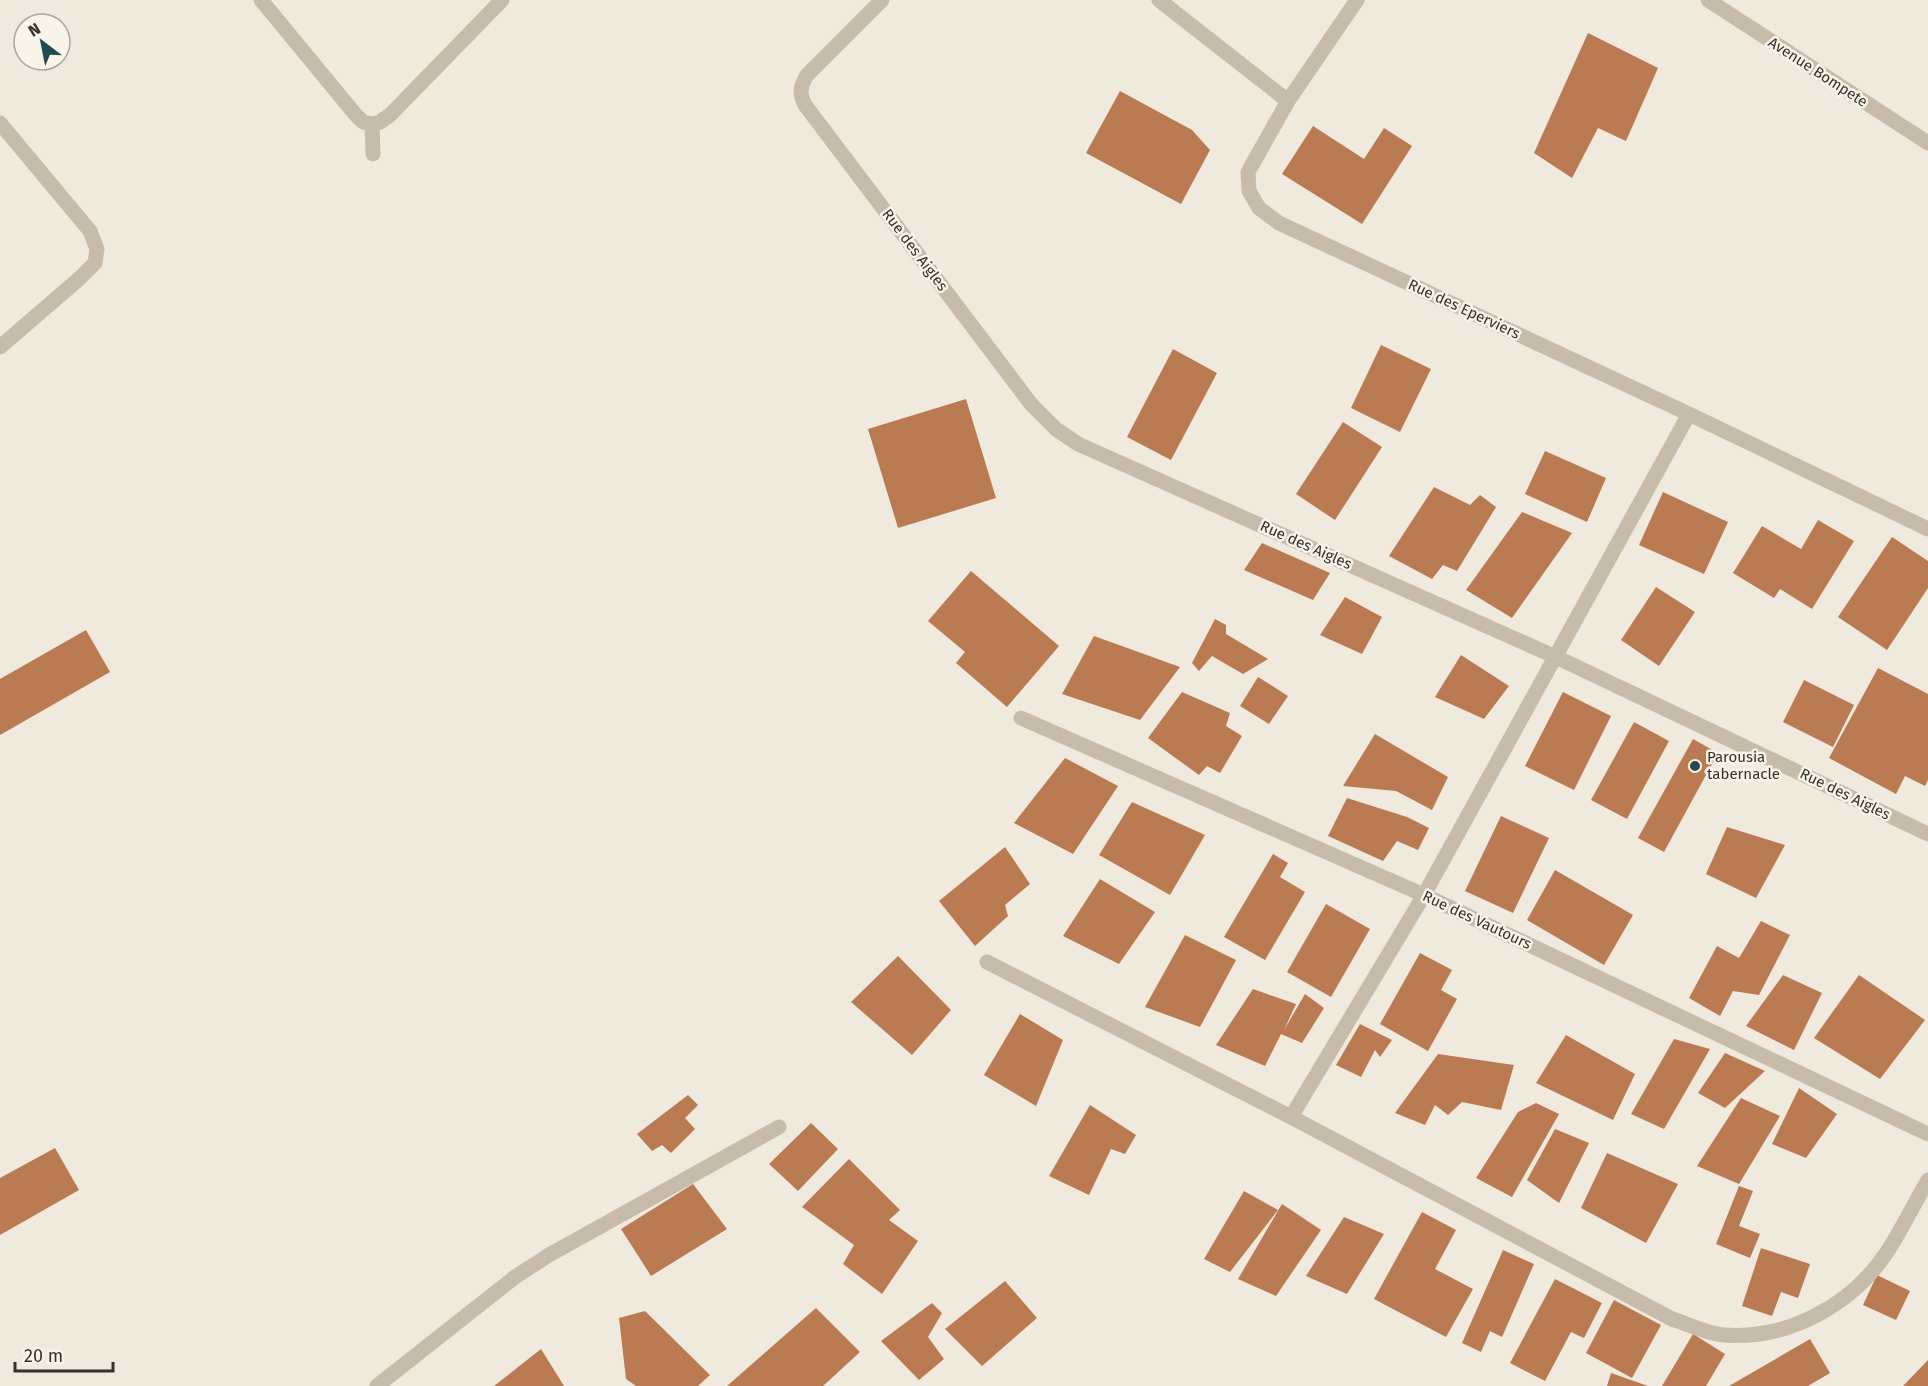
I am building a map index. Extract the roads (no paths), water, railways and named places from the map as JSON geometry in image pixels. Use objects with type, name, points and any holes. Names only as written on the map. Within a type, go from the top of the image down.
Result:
[{"type":"street","points":[[261,0],[355,114],[363,122],[372,124],[381,122],[390,116],[502,0]]},
{"type":"street","name":"Rue des Aigles","points":[[882,0],[807,75],[801,86],[800,96],[1031,404],[1056,429],[1078,444],[1556,657],[1928,834]]},
{"type":"street","points":[[1159,0],[1288,101]]},
{"type":"street","name":"Rue des Eperviers","points":[[1357,0],[1288,101],[1248,172],[1249,191],[1259,208],[1279,223],[1689,414],[1928,529]]},
{"type":"street","name":"Avenue Bompete","points":[[1708,0],[1928,143]]},
{"type":"street","points":[[0,123],[90,231],[97,249],[95,263],[0,347]]},
{"type":"street","points":[[372,124],[373,154]]},
{"type":"street","points":[[1291,1117],[1424,895],[1689,414]]},
{"type":"street","name":"Rue des Vautours","points":[[1022,717],[1424,895],[1928,1134]]},
{"type":"street","points":[[987,962],[1291,1117],[1672,1319],[1722,1335],[1767,1334],[1811,1320],[1856,1289],[1886,1253],[1928,1180]]},
{"type":"street","points":[[377,1386],[515,1277],[549,1255],[779,1127]]},
{"type":"place","name":"Parousia tabernacle","points":[[1695,766]]}]
